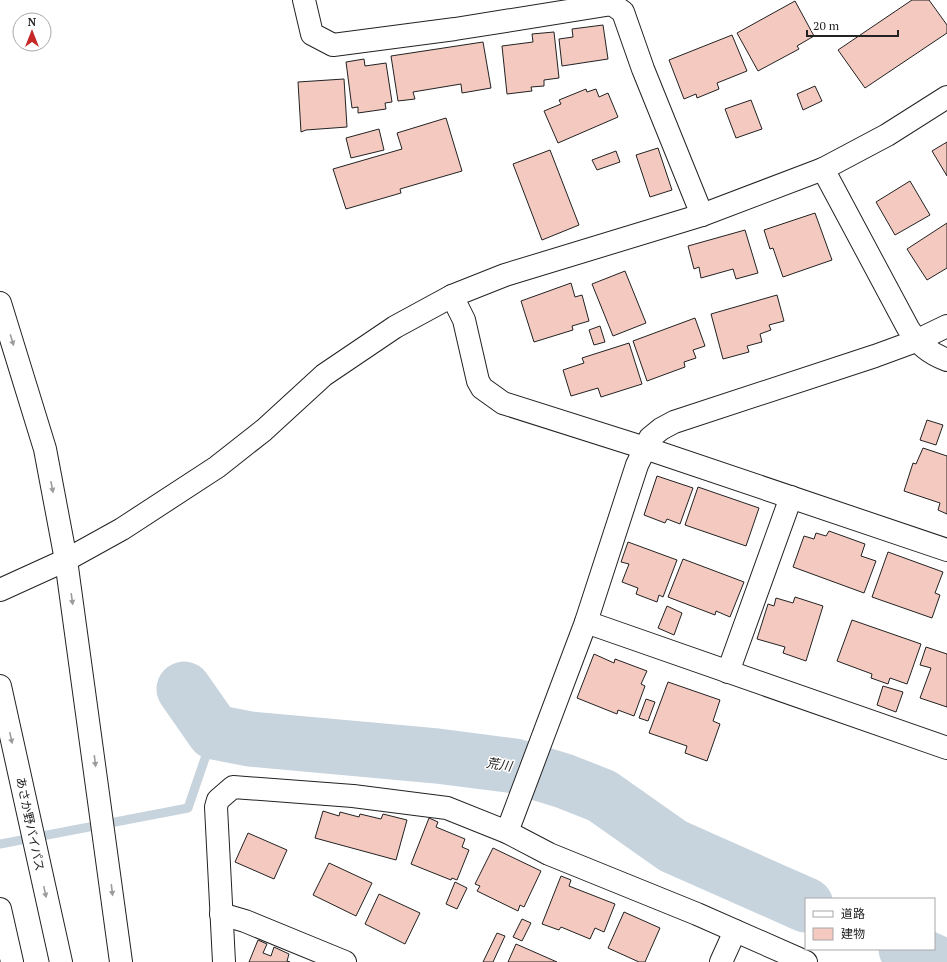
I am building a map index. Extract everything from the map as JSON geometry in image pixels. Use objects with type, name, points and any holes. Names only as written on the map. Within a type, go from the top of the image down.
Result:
[{"type":"main road","points":[[304,0],[312,34],[333,46],[455,29],[612,4],[623,12],[643,69],[702,215]]},
{"type":"main road","points":[[8,587],[66,560],[122,529],[217,467],[264,430],[324,375],[395,327],[452,296],[505,275],[702,215],[823,169],[887,135],[947,96]]},
{"type":"main road","points":[[823,169],[916,341],[927,351],[947,360]]},
{"type":"main road","points":[[452,296],[464,320],[478,380],[490,394],[503,403],[644,448],[947,550]]},
{"type":"main road","points":[[0,303],[45,449],[66,560],[121,962]]},
{"type":"main road","points":[[507,832],[586,622],[637,465],[650,438],[661,429],[674,422],[916,341],[947,326]]},
{"type":"main road","points":[[728,672],[791,497]]},
{"type":"main road","points":[[586,622],[947,748]]},
{"type":"main road","name":"あさか野バイパス","points":[[0,686],[61,962]]},
{"type":"main road","points":[[224,962],[216,807],[218,800],[233,787],[353,796],[447,808],[507,832],[549,854],[806,962]]},
{"type":"main road","points":[[0,909],[12,962]]},
{"type":"main road","points":[[221,914],[245,921],[345,962]]},
{"type":"main road","points":[[721,962],[735,931]]},
{"type":"building","points":[[912,0],[929,0],[947,25],[947,33],[865,88],[838,50]]},
{"type":"building","points":[[795,1],[814,36],[797,46],[799,49],[758,71],[737,33]]},
{"type":"building","points":[[603,25],[608,59],[562,66],[559,39],[573,37],[572,29]]},
{"type":"building","points":[[554,32],[559,78],[544,80],[544,86],[531,87],[532,91],[507,94],[502,46],[533,42],[532,34]]},
{"type":"building","points":[[732,35],[747,71],[717,83],[719,89],[697,98],[696,94],[684,99],[669,60]]},
{"type":"building","points":[[483,42],[491,88],[462,93],[461,84],[413,92],[415,99],[398,101],[391,56]]},
{"type":"building","points":[[364,59],[365,66],[386,63],[392,102],[385,103],[386,109],[358,113],[358,107],[352,108],[346,62]]},
{"type":"building","points":[[344,79],[347,127],[306,130],[301,132],[298,82]]},
{"type":"building","points":[[815,86],[822,101],[803,110],[797,94]]},
{"type":"building","points":[[586,89],[587,92],[596,89],[599,97],[608,93],[618,117],[558,143],[544,111],[561,104],[559,100]]},
{"type":"building","points":[[751,100],[762,129],[736,138],[725,109]]},
{"type":"building","points":[[446,118],[462,171],[400,189],[401,193],[346,209],[333,169],[402,149],[397,133]]},
{"type":"building","points":[[379,129],[384,150],[351,158],[346,138]]},
{"type":"building","points":[[947,142],[947,176],[932,151]]},
{"type":"building","points":[[658,148],[672,190],[650,197],[636,155]]},
{"type":"building","points":[[550,150],[579,225],[542,240],[513,164]]},
{"type":"building","points":[[616,151],[620,162],[597,170],[592,160]]},
{"type":"building","points":[[910,181],[930,215],[895,235],[876,202]]},
{"type":"building","points":[[815,213],[832,260],[783,277],[773,248],[770,249],[764,230]]},
{"type":"building","points":[[947,223],[947,268],[927,280],[907,249]]},
{"type":"building","points":[[745,230],[758,273],[736,279],[733,269],[701,278],[699,267],[694,269],[688,246]]},
{"type":"building","points":[[625,271],[646,323],[613,336],[592,284]]},
{"type":"building","points":[[571,283],[575,297],[582,295],[589,321],[572,326],[573,330],[534,342],[521,301]]},
{"type":"building","points":[[777,295],[784,321],[769,325],[771,330],[760,334],[762,342],[747,346],[749,352],[723,359],[711,314]]},
{"type":"building","points":[[695,318],[705,346],[693,350],[696,358],[684,362],[685,367],[647,381],[633,341]]},
{"type":"building","points":[[600,326],[605,342],[594,345],[589,330]]},
{"type":"building","points":[[629,343],[642,384],[601,397],[598,388],[571,396],[563,370],[584,363],[582,358]]},
{"type":"building","points":[[927,420],[943,425],[936,445],[920,440]]},
{"type":"building","points":[[923,448],[947,456],[947,514],[938,510],[940,503],[904,491],[913,463],[916,464]]},
{"type":"building","points":[[657,476],[693,488],[680,524],[667,519],[665,523],[644,515]]},
{"type":"building","points":[[698,487],[759,508],[746,546],[685,525]]},
{"type":"building","points":[[829,531],[865,544],[861,556],[876,561],[864,593],[793,567],[804,536],[814,539],[816,533],[826,536]]},
{"type":"building","points":[[628,542],[677,560],[663,597],[659,595],[657,602],[636,594],[638,588],[622,582],[629,564],[621,562]]},
{"type":"building","points":[[888,552],[943,572],[935,593],[940,595],[932,618],[872,597]]},
{"type":"building","points":[[683,559],[744,582],[730,617],[716,611],[715,615],[668,597]]},
{"type":"building","points":[[795,597],[823,606],[806,661],[783,653],[785,647],[757,639],[768,604],[774,606],[776,598],[793,603]]},
{"type":"building","points":[[667,606],[682,613],[674,635],[658,628]]},
{"type":"building","points":[[852,620],[921,644],[907,684],[890,678],[888,684],[871,678],[872,674],[837,661]]},
{"type":"building","points":[[926,647],[947,654],[947,707],[920,698],[931,668],[920,665]]},
{"type":"building","points":[[594,654],[614,663],[615,659],[647,671],[641,684],[645,686],[634,716],[618,710],[617,714],[577,698]]},
{"type":"building","points":[[668,682],[720,700],[713,721],[720,724],[707,761],[685,753],[687,746],[649,733]]},
{"type":"building","points":[[883,686],[903,692],[896,712],[877,705]]},
{"type":"building","points":[[646,699],[655,702],[648,721],[639,718]]},
{"type":"building","points":[[323,811],[339,816],[340,812],[359,817],[360,814],[381,819],[383,814],[407,820],[396,860],[315,838]]},
{"type":"building","points":[[429,818],[438,822],[436,827],[465,839],[462,847],[469,850],[457,880],[452,878],[451,880],[411,864]]},
{"type":"building","points":[[248,833],[287,850],[274,879],[235,862]]},
{"type":"building","points":[[493,848],[541,871],[524,907],[520,905],[518,911],[477,891],[480,886],[475,884]]},
{"type":"building","points":[[329,863],[372,883],[356,916],[313,895]]},
{"type":"building","points":[[561,876],[571,880],[569,886],[615,904],[604,932],[595,928],[590,939],[561,927],[559,930],[542,924]]},
{"type":"building","points":[[455,882],[467,888],[457,909],[446,904]]},
{"type":"building","points":[[379,894],[420,913],[405,944],[365,924]]},
{"type":"building","points":[[624,912],[660,928],[645,962],[639,962],[608,948]]},
{"type":"building","points":[[522,919],[531,923],[522,941],[513,937]]},
{"type":"building","points":[[497,933],[505,936],[493,962],[483,962]]},
{"type":"building","points":[[258,940],[267,944],[263,953],[271,956],[274,947],[289,954],[287,961],[290,962],[249,962]]},
{"type":"building","points":[[516,944],[557,962],[508,962]]},
{"type":"waterway","name":"荒川","points":[[184,689],[214,732],[250,739],[437,756],[515,766],[564,781],[602,796],[673,846],[805,905]]},
{"type":"waterway","points":[[0,844],[188,808],[214,732]]},
{"type":"waterway","name":"荒川","points":[[908,950],[935,962]]}]
